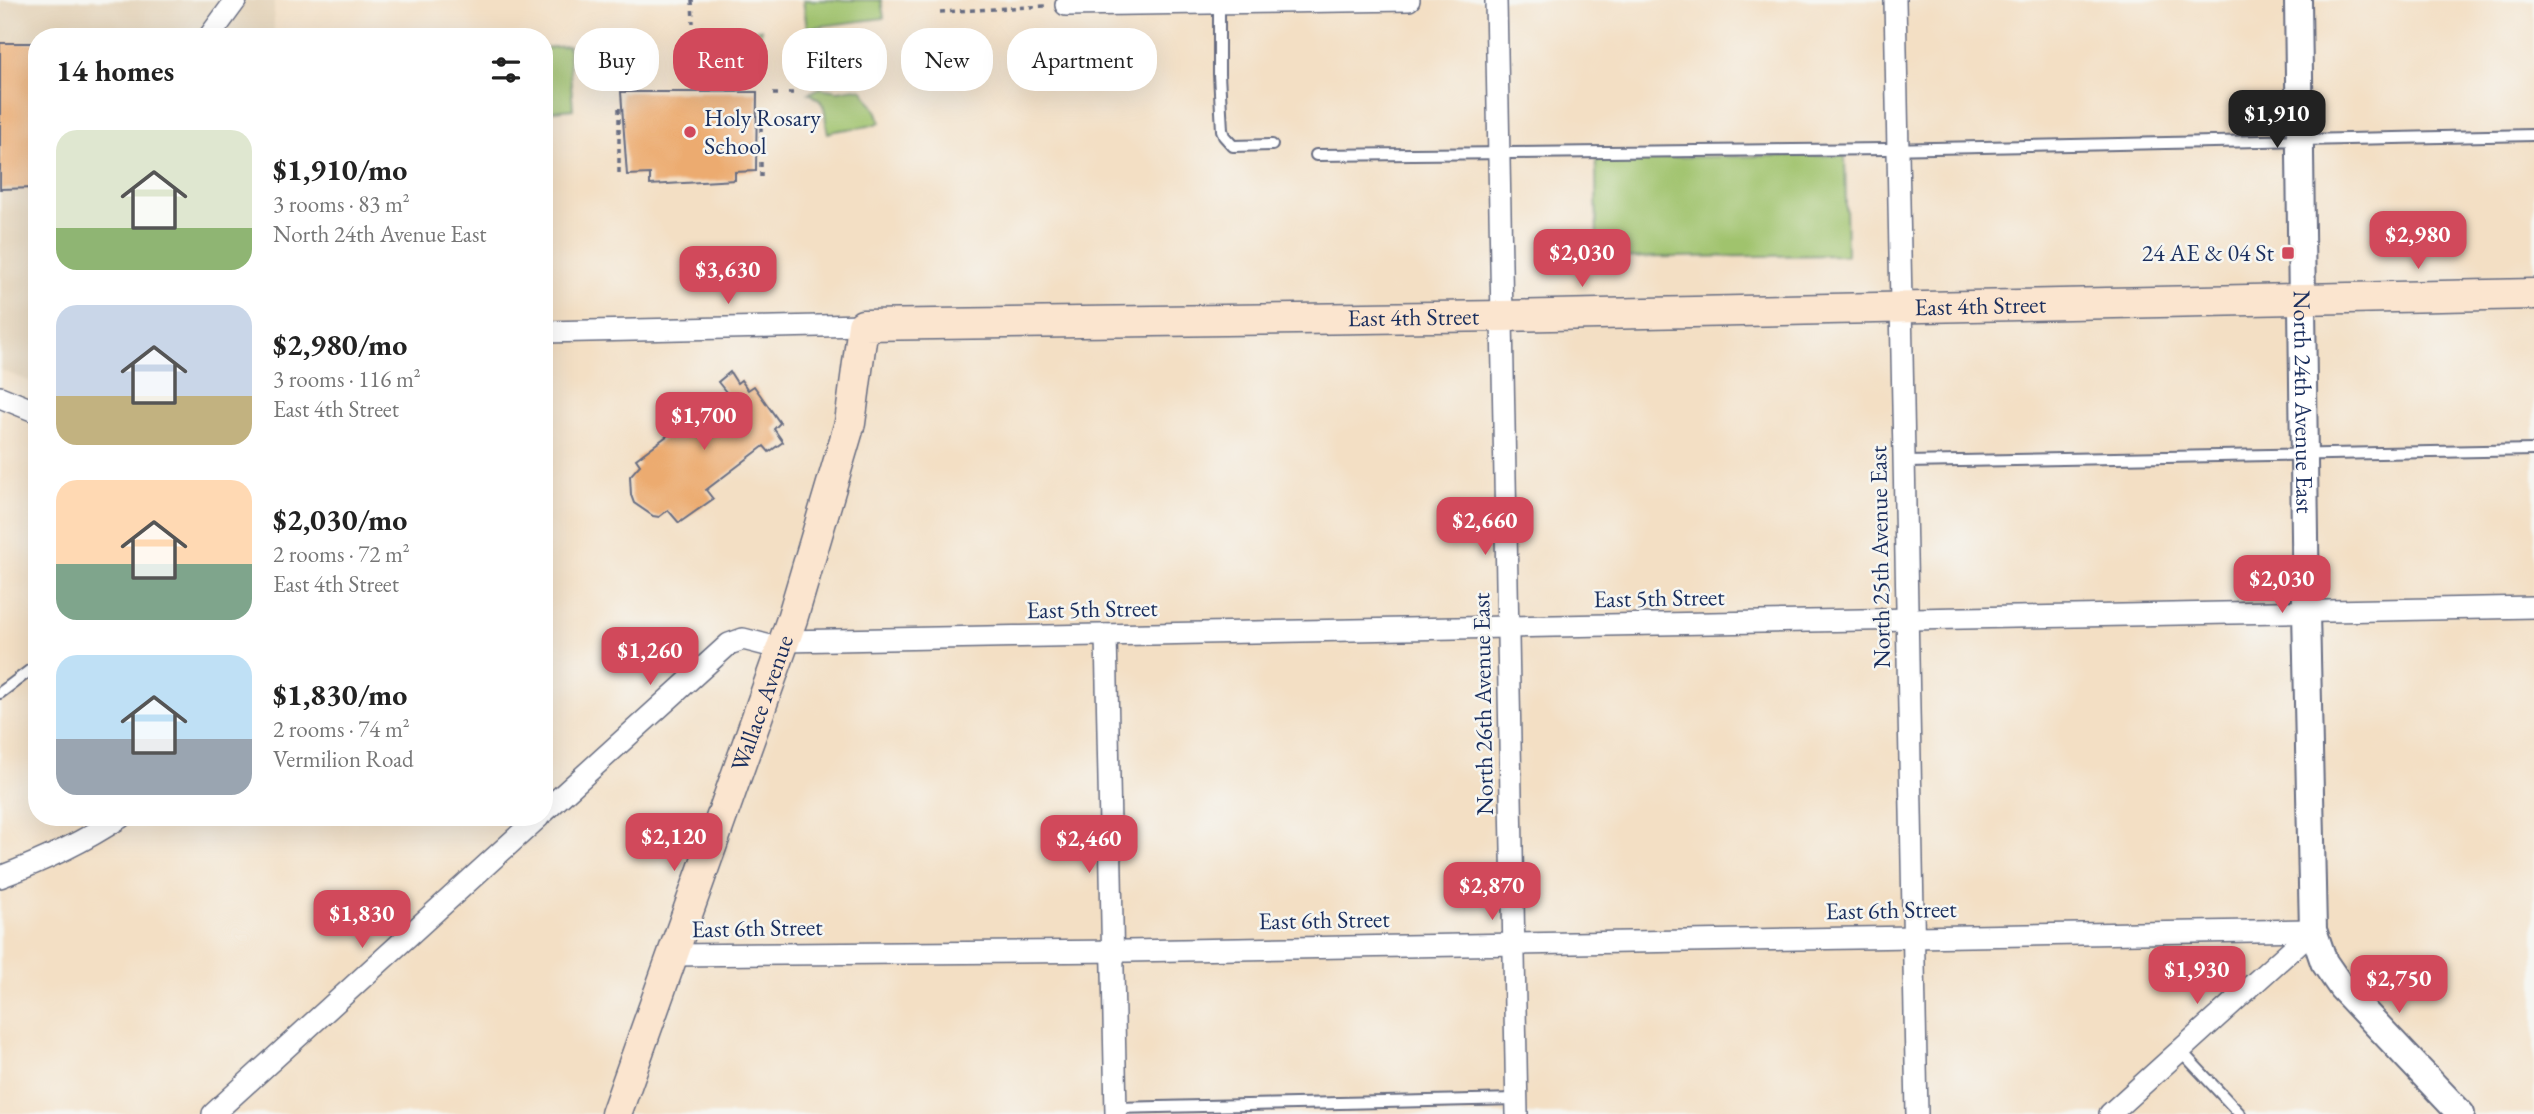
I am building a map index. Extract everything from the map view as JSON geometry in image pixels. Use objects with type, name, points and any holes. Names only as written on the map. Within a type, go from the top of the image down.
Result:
[{"type":"main road","name":"East 4th Street","points":[[863,325],[1502,316],[2534,294]]},
{"type":"main road","name":"Wallace Avenue","points":[[616,1114],[783,645],[850,424],[863,325]]},
{"type":"street","points":[[216,28],[236,0]]},
{"type":"street","points":[[1066,5],[1409,0]]},
{"type":"street","name":"North 26th Avenue East","points":[[1496,0],[1517,1107]]},
{"type":"street","name":"North 25th Avenue East","points":[[1895,0],[1917,1114]]},
{"type":"street","name":"North 24th Avenue East","points":[[2298,0],[2313,930],[2324,962],[2342,988],[2460,1114]]},
{"type":"street","name":"East 4th Street","points":[[553,331],[863,325]]},
{"type":"street","points":[[0,397],[28,408]]},
{"type":"street","name":"East 5th Street","points":[[553,804],[730,644],[743,639],[783,645],[1106,635],[2534,607]]},
{"type":"street","points":[[1106,635],[1116,1111]]},
{"type":"street","points":[[0,877],[42,862],[107,826]]},
{"type":"street","points":[[213,1114],[529,826]]},
{"type":"street","points":[[2110,1114],[2313,930]]},
{"type":"street","name":"East 6th Street","points":[[672,955],[1112,951],[2313,930]]},
{"type":"lane","points":[[1219,3],[1219,74],[1224,136],[1233,146],[1272,145]]},
{"type":"lane","points":[[1316,155],[1899,149],[2534,135]]},
{"type":"lane","points":[[1906,462],[2534,450]]},
{"type":"lane","points":[[0,693],[28,673]]},
{"type":"lane","points":[[2180,1050],[2240,1114]]},
{"type":"lane","points":[[1116,1111],[1517,1107]]},
{"type":"path","points":[[692,0],[693,23]]},
{"type":"path","points":[[940,12],[1066,5]]},
{"type":"path","points":[[788,93],[797,93]]},
{"type":"path","points":[[773,94],[780,94]]},
{"type":"path","points":[[618,108],[619,176]]},
{"type":"path","points":[[761,127],[761,138]]},
{"type":"path","points":[[761,162],[761,177]]},
{"type":"shaded area","points":[[0,0],[274,0],[274,28],[28,28],[28,381],[0,370]]},
{"type":"green space","points":[[803,0],[881,0],[884,18],[807,28]]},
{"type":"green space","points":[[568,46],[573,109],[553,111],[553,47]]},
{"type":"green space","points":[[864,91],[880,122],[828,133],[824,106],[809,93]]},
{"type":"green space","points":[[1845,155],[1847,255],[1597,258],[1596,158]]},
{"type":"building","points":[[0,43],[28,43],[28,188],[0,189]]},
{"type":"building","name":"Holy Rosary School","points":[[621,92],[757,92],[756,171],[735,172],[735,180],[650,185],[650,174],[627,175]]},
{"type":"building","points":[[730,372],[737,383],[741,380],[748,390],[754,386],[780,423],[774,429],[783,442],[769,452],[764,446],[706,490],[713,499],[679,523],[668,510],[659,517],[653,516],[634,503],[631,495],[630,476],[640,465],[636,459],[726,392],[718,382]]},
{"type":"place","name":"Holy Rosary School","points":[[690,132]]},
{"type":"place","name":"24 AE & 04 St","points":[[2288,253]]}]
